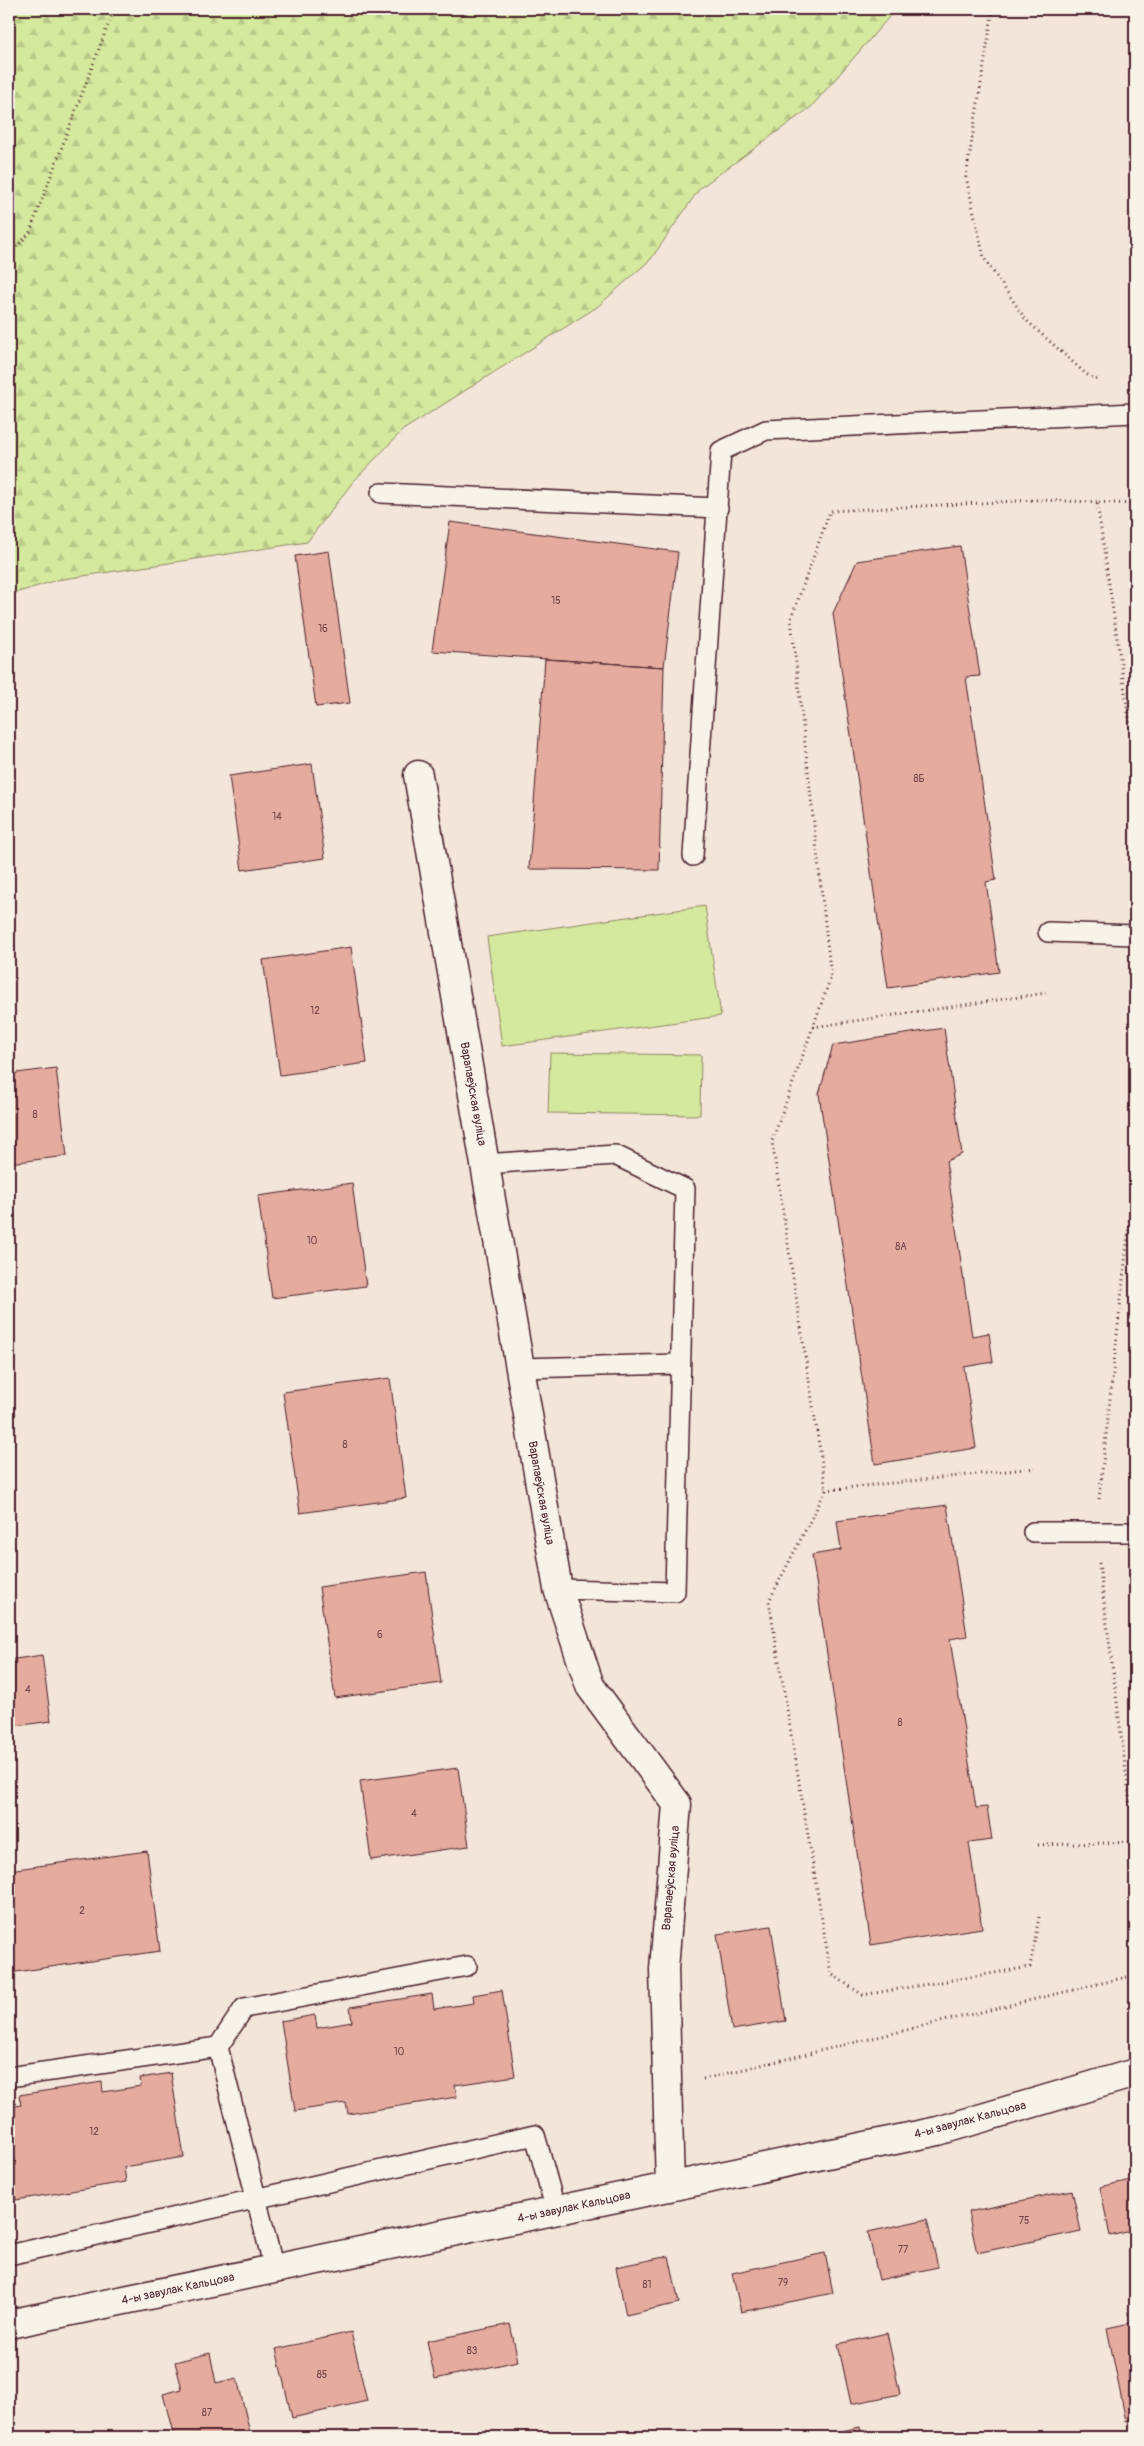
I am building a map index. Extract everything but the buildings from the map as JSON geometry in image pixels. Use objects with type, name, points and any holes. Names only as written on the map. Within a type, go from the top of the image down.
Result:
[{"type":"street","name":"Варапаеўская вуліца","points":[[418,775],[558,1589],[590,1686],[677,1804],[664,1969],[670,2187]]},
{"type":"street","name":"4-ы завулак Кальцова","points":[[9,2324],[938,2131],[1135,2073]]},
{"type":"lane","points":[[693,856],[722,451],[766,430],[1135,413]]},
{"type":"lane","points":[[381,493],[718,508]]},
{"type":"lane","points":[[1048,932],[1135,935]]},
{"type":"lane","points":[[485,1164],[615,1155],[684,1189],[675,1592],[558,1589]]},
{"type":"lane","points":[[520,1368],[680,1364]]},
{"type":"lane","points":[[1033,1532],[1135,1532]]},
{"type":"lane","points":[[9,2077],[218,2046],[244,2008],[467,1966]]},
{"type":"lane","points":[[218,2046],[274,2269]]},
{"type":"lane","points":[[9,2255],[534,2135],[556,2210]]},
{"type":"path","points":[[9,254],[29,234],[114,9]]},
{"type":"path","points":[[993,9],[966,176],[984,258],[1026,320],[1086,374],[1102,382]]},
{"type":"path","points":[[1039,1916],[1030,1967],[863,1995],[831,1974],[768,1601],[826,1490],[772,1141],[831,977],[791,619],[830,511],[1036,500],[1135,504]]},
{"type":"path","points":[[1097,502],[1135,760]]},
{"type":"path","points":[[813,1027],[1046,993]]},
{"type":"path","points":[[826,1490],[1035,1468]]},
{"type":"path","points":[[1038,1845],[1135,1842],[1135,1836]]},
{"type":"path","points":[[667,2088],[1135,1975]]},
{"type":"green space","points":[[9,9],[896,9],[811,107],[700,188],[651,259],[597,307],[403,430],[352,483],[307,542],[57,580],[9,595]]},
{"type":"green space","points":[[705,906],[721,1016],[502,1046],[487,937]]},
{"type":"green space","points":[[550,1053],[701,1055],[700,1115],[548,1113]]}]
